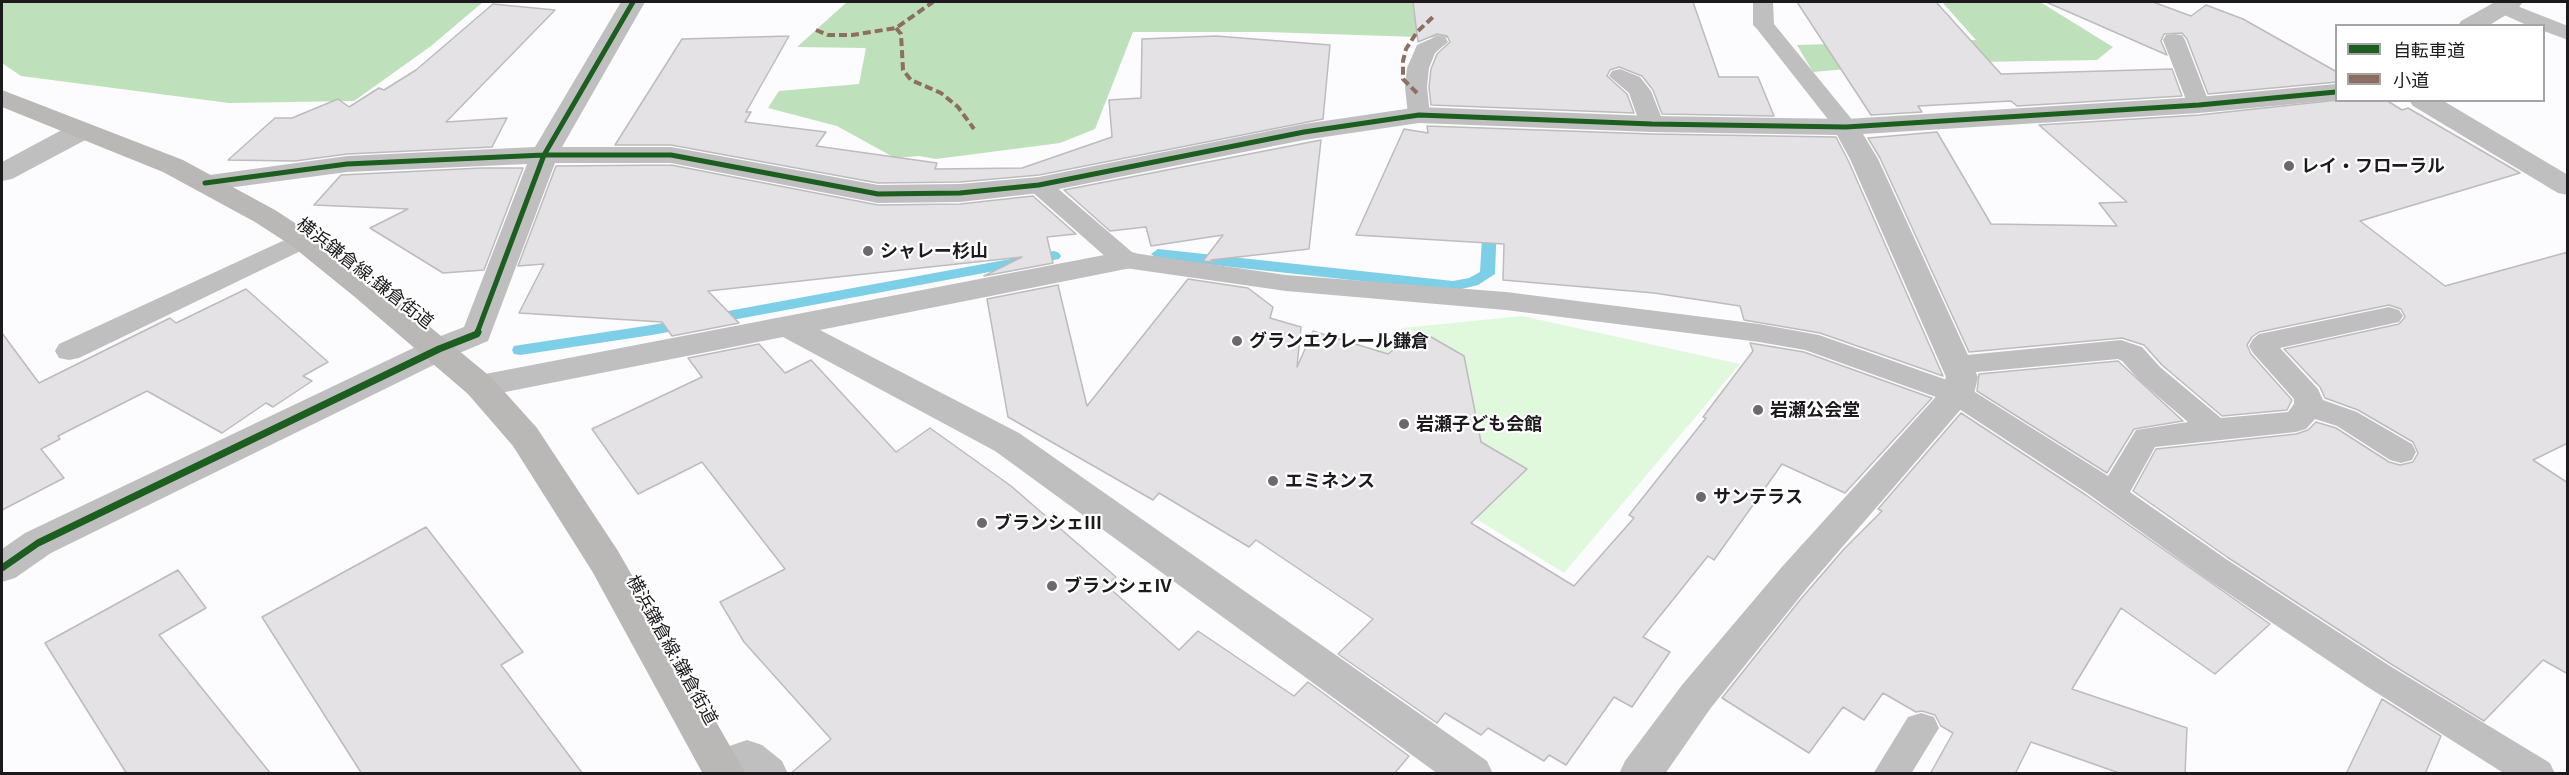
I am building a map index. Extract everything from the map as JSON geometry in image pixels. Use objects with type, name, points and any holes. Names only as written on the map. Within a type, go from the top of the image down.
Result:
[{"type":"main road","name":"横浜鎌倉線;鎌倉街道","points":[[2,98],[173,166],[302,240],[439,350],[480,386],[525,437],[605,561],[723,770]]},
{"type":"street","points":[[2,568],[38,543],[439,350],[477,334],[544,155],[633,2]]},
{"type":"street","points":[[2473,24],[2506,4]]},
{"type":"street","points":[[205,183],[347,164],[544,155],[671,155],[878,194],[960,193],[1039,185],[1304,132],[1419,115],[1652,124],[1846,127],[2199,105],[2335,92]]},
{"type":"street","points":[[2425,102],[2568,187]]},
{"type":"street","points":[[1640,774],[1696,697],[1957,379],[1864,159],[1846,127]]},
{"type":"street","points":[[2,173],[81,131]]},
{"type":"street","points":[[480,386],[1125,260]]},
{"type":"street","points":[[789,327],[1007,442],[1472,774]]},
{"type":"street","points":[[723,770],[747,758],[767,774]]},
{"type":"lane","points":[[1763,2],[1764,25],[1846,127]]},
{"type":"lane","points":[[2506,4],[2568,34]]},
{"type":"lane","points":[[2174,40],[2199,105]]},
{"type":"lane","points":[[1419,115],[1416,87],[1418,68],[1425,50],[1437,42]]},
{"type":"lane","points":[[1620,76],[1632,82],[1640,91],[1652,124]]},
{"type":"lane","points":[[1039,185],[1125,260],[1286,283],[1506,301],[1759,333],[1809,342],[1957,379],[2112,495],[2215,568],[2520,769]]},
{"type":"lane","points":[[69,351],[302,240]]},
{"type":"lane","points":[[2112,495],[2146,438],[2296,422],[2309,406],[2308,396],[2263,346],[2269,341],[2389,316]]},
{"type":"lane","points":[[1957,379],[2121,349],[2132,354],[2151,374],[2215,429]]},
{"type":"lane","points":[[2309,406],[2347,419],[2401,453]]},
{"type":"lane","points":[[1891,774],[1921,728]]},
{"type":"green space","points":[[2,2],[483,2],[431,46],[354,101],[229,103],[21,76],[2,63]]},
{"type":"green space","points":[[847,2],[1482,2],[1449,38],[1266,32],[1133,32],[1095,129],[1060,143],[936,159],[919,156],[895,158],[837,126],[768,108],[779,91],[859,84],[866,48],[797,47]]},
{"type":"green space","points":[[1942,2],[2040,2],[2113,47],[2097,60],[1918,63],[1813,72],[1797,45],[1976,40]]},
{"type":"green space","points":[[1522,316],[1740,364],[1564,573],[1306,414],[1402,328]]},
{"type":"building","points":[[1413,2],[1693,2],[1719,77],[1758,77],[1774,116],[1662,114],[1653,90],[1642,76],[1619,67],[1610,70],[1607,76],[1627,94],[1634,113],[1431,105],[1429,87],[1431,69],[1437,54],[1450,42],[1447,36],[1437,34],[1418,42]]},
{"type":"building","points":[[1797,2],[1936,2],[2001,74],[2172,69],[2182,96],[2017,106],[2011,101],[1918,106],[1922,112],[1871,115]]},
{"type":"building","points":[[2046,2],[2153,2],[2191,16],[2206,5],[2243,19],[2335,71],[2335,82],[2208,94],[2187,39],[2182,33],[2164,34],[2161,41],[2167,55]]},
{"type":"building","points":[[493,4],[555,10],[446,122],[507,118],[492,147],[347,154],[295,161],[228,160],[275,118],[292,118],[338,99],[349,107],[379,88],[384,90],[416,70]]},
{"type":"building","points":[[789,36],[746,112],[751,112],[745,122],[826,132],[816,146],[937,163],[935,169],[1022,168],[1112,137],[1109,100],[1141,98],[1142,39],[1216,36],[1330,45],[1323,119],[1039,175],[960,182],[878,183],[671,145],[615,145],[682,39]]},
{"type":"building","points":[[2335,100],[2389,102],[2402,110],[2408,108],[2520,173],[2360,221],[2445,286],[2568,252],[2568,443],[2533,460],[2568,483],[2568,674],[2543,660],[2484,721],[2391,664],[2227,557],[2133,491],[2156,449],[2296,434],[2308,430],[2316,422],[2336,428],[2389,462],[2400,465],[2413,462],[2418,453],[2413,442],[2358,410],[2325,398],[2320,387],[2284,349],[2399,324],[2405,317],[2401,309],[2389,305],[2259,332],[2252,337],[2247,345],[2251,354],[2292,400],[2287,410],[2222,416],[2162,365],[2144,345],[2122,338],[1969,352],[1880,158],[1868,138],[1937,132],[1991,224],[2117,226],[2099,203],[2127,202],[2039,125],[2199,115]]},
{"type":"building","points":[[1427,126],[1652,134],[1836,137],[1943,376],[1820,333],[1744,320],[1740,306],[1654,293],[1503,280],[1504,244],[1356,235],[1404,129],[1428,133]]},
{"type":"building","points":[[1321,140],[1309,249],[1211,260],[1215,262],[1203,261],[1223,235],[1151,246],[1146,227],[1110,231],[1064,190]]},
{"type":"building","points":[[671,165],[878,205],[960,204],[1033,196],[1076,234],[1047,237],[1053,263],[984,276],[1022,257],[708,291],[739,323],[672,336],[662,322],[519,313],[544,264],[518,266],[556,166]]},
{"type":"building","points":[[523,168],[484,270],[443,273],[370,228],[408,209],[314,205],[341,175]]},
{"type":"building","points":[[1188,279],[1248,288],[1273,307],[1270,318],[1301,327],[1297,367],[1313,331],[1388,354],[1419,330],[1464,356],[1481,442],[1527,469],[1471,523],[1574,586],[1634,518],[1629,515],[1706,418],[1703,417],[1753,351],[1750,343],[1804,352],[1932,398],[1845,493],[1782,464],[1714,560],[1708,556],[1643,637],[1670,652],[1632,707],[1614,697],[1566,765],[1549,755],[1544,761],[1488,728],[1481,735],[1445,713],[1437,723],[1338,654],[1373,619],[1256,540],[1249,547],[1159,493],[1153,500],[1008,417],[987,299],[1058,285],[1087,406]]},
{"type":"building","points":[[246,289],[328,362],[303,376],[312,381],[273,407],[266,403],[222,433],[147,391],[58,436],[60,439],[41,449],[64,478],[2,510],[2,333],[39,383],[170,318],[176,323]]},
{"type":"building","points":[[759,344],[785,373],[811,360],[896,452],[930,428],[1011,486],[1116,577],[1106,585],[1179,650],[1198,631],[1294,696],[1308,682],[1409,756],[1394,774],[790,774],[831,739],[744,642],[720,602],[785,569],[702,462],[638,494],[592,429],[702,377],[688,358]]},
{"type":"building","points":[[2118,361],[2183,421],[2134,429],[2107,473],[1977,391],[1979,374]]},
{"type":"building","points":[[1961,413],[2086,495],[2270,624],[2215,674],[2121,608],[2072,689],[2187,728],[2185,774],[2122,774],[2031,742],[2015,774],[1930,774],[1953,733],[1941,726],[1935,715],[1922,711],[1916,712],[1883,693],[1864,720],[1843,707],[1809,753],[1722,698],[1800,600],[1844,549],[1882,511],[1878,509]]},
{"type":"building","points":[[426,527],[523,652],[501,665],[583,774],[362,774],[262,617]]},
{"type":"building","points":[[178,570],[206,608],[159,635],[271,774],[127,774],[45,643]]},
{"type":"building","points":[[2382,699],[2441,736],[2425,774],[2346,774]]},
{"type":"waterway","points":[[1158,254],[1453,286],[1473,282],[1487,274],[1490,221]]},
{"type":"waterway","points":[[520,350],[652,330],[1054,256]]},
{"type":"marked path","points":[[816,30],[828,35],[852,35],[896,28],[933,2]]},
{"type":"marked path","points":[[1417,93],[1403,79],[1403,61],[1406,49],[1417,32],[1435,15]]},
{"type":"marked path","points":[[896,28],[901,34],[903,70],[911,80],[941,93],[958,107],[974,129]]},
{"type":"cycle path","points":[[2,568],[38,543],[439,349],[477,334],[544,155],[633,2]]},
{"type":"cycle path","points":[[205,183],[347,164],[544,155],[671,155],[878,194],[960,193],[1039,185],[1304,132],[1419,115],[1652,124],[1846,127],[2199,105],[2335,92]]},
{"type":"place","name":"レイ・フローラル","points":[[2289,166]]},
{"type":"place","name":"シャレー杉山","points":[[868,251]]},
{"type":"place","name":"グランエクレール鎌倉","points":[[1237,341]]},
{"type":"place","name":"岩瀬公会堂","points":[[1758,410]]},
{"type":"place","name":"岩瀬子ども会館","points":[[1404,424]]},
{"type":"place","name":"エミネンス","points":[[1273,481]]},
{"type":"place","name":"サンテラス","points":[[1701,497]]},
{"type":"place","name":"ブランシェⅢ","points":[[982,523]]},
{"type":"place","name":"ブランシェⅣ","points":[[1052,586]]}]
